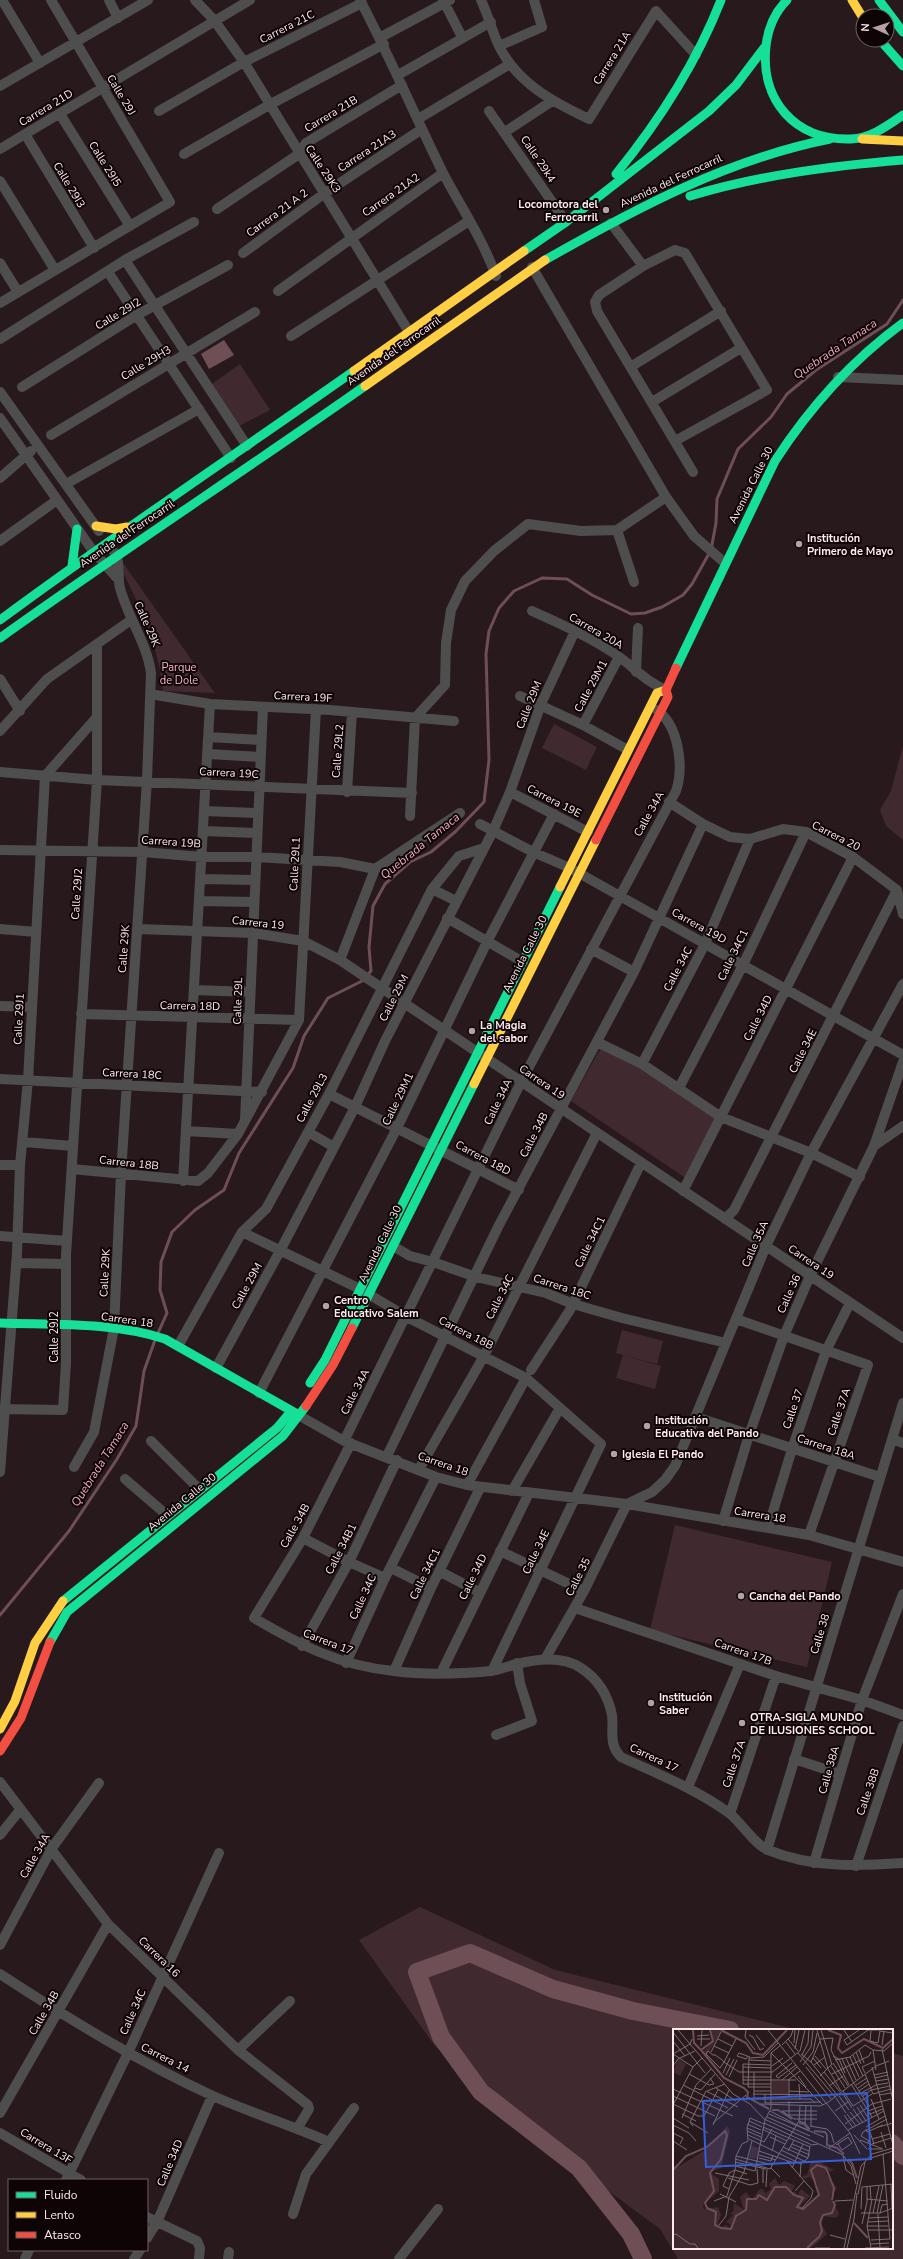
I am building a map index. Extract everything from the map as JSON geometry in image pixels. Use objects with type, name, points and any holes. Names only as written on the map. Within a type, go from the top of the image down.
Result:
[{"type":"main road","points":[[776,0],[764,48],[764,68],[769,89],[779,107],[793,122],[811,133],[830,139],[903,141]]},
{"type":"main road","points":[[770,25],[788,0]]},
{"type":"main road","points":[[879,0],[903,32]]},
{"type":"main road","points":[[593,202],[640,144],[665,107],[696,55],[719,2]]},
{"type":"main road","name":"Avenida del Ferrocarril","points":[[0,620],[128,526],[231,458],[593,202],[710,111],[736,85],[764,48]]},
{"type":"main road","points":[[887,48],[903,66]]},
{"type":"main road","points":[[862,139],[891,126],[903,115]]},
{"type":"main road","name":"Avenida del Ferrocarril","points":[[0,638],[116,555],[291,438],[532,267],[623,216],[731,167],[805,144],[830,139]]},
{"type":"main road","points":[[623,216],[726,184],[831,166],[903,160]]},
{"type":"main road","name":"Avenida Calle 30","points":[[0,1751],[21,1718],[46,1650],[68,1612],[284,1436],[296,1413],[333,1365],[364,1292],[436,1147],[486,1058],[668,697],[666,690],[725,563],[775,461],[795,429],[838,377],[882,338],[903,323]]},
{"type":"main road","points":[[96,526],[116,529],[128,526]]},
{"type":"main road","points":[[72,566],[78,529]]},
{"type":"main road","name":"Avenida Calle 30","points":[[364,1292],[393,1246],[477,1052],[628,750],[657,693],[666,690]]},
{"type":"main road","name":"Carrera 18","points":[[0,1323],[114,1328],[143,1332],[165,1339],[296,1413]]},
{"type":"main road","name":"Avenida Calle 30","points":[[0,1730],[15,1701],[35,1643],[59,1604],[296,1413]]},
{"type":"street","points":[[2,0],[40,63]]},
{"type":"street","name":"Calle 29J","points":[[51,0],[75,44],[103,88],[170,202],[130,226]]},
{"type":"street","points":[[109,0],[118,18]]},
{"type":"street","points":[[0,86],[75,44],[148,0]]},
{"type":"street","name":"Calle 29K3","points":[[195,0],[214,20],[244,62],[299,154],[353,237],[409,332]]},
{"type":"street","points":[[103,88],[214,20],[250,0]]},
{"type":"street","points":[[481,0],[491,22],[499,46],[510,64],[536,90],[552,101],[505,132]]},
{"type":"street","points":[[499,46],[542,27],[534,0]]},
{"type":"street","points":[[361,1],[382,41],[443,173],[487,252],[500,290]]},
{"type":"street","name":"Carrera 21C","points":[[160,112],[244,62],[361,1]]},
{"type":"street","points":[[184,154],[382,41],[446,1],[462,37]]},
{"type":"street","name":"Carrera 21A","points":[[552,101],[589,119],[656,11],[696,55]]},
{"type":"street","points":[[398,75],[462,37],[491,22]]},
{"type":"street","points":[[418,119],[510,64]]},
{"type":"street","name":"Carrera 21B","points":[[217,209],[299,154],[306,143],[402,85]]},
{"type":"street","name":"Carrera 21D","points":[[0,149],[103,88]]},
{"type":"street","name":"Calle 29k4","points":[[489,111],[566,222]]},
{"type":"street","name":"Calle 29I5","points":[[60,114],[130,226]]},
{"type":"street","name":"Carrera 21A3","points":[[325,192],[422,129]]},
{"type":"street","name":"Calle 29I3","points":[[25,134],[94,248]]},
{"type":"street","name":"Carrera 21A2","points":[[278,291],[443,173]]},
{"type":"street","points":[[0,180],[55,270]]},
{"type":"street","name":"Carrera 21 A 2","points":[[243,253],[325,192]]},
{"type":"street","points":[[292,336],[469,221]]},
{"type":"street","points":[[0,339],[126,260],[194,222]]},
{"type":"street","points":[[611,223],[642,266]]},
{"type":"street","points":[[0,303],[130,226]]},
{"type":"street","points":[[675,441],[767,390],[741,348],[721,311],[685,253],[681,250],[675,250],[642,266],[599,295],[595,302],[597,311],[632,366],[652,402],[693,472]]},
{"type":"street","points":[[126,260],[156,305],[185,353],[247,446]]},
{"type":"street","points":[[0,263],[18,292]]},
{"type":"street","name":"Calle 29I2","points":[[22,387],[137,315],[228,265]]},
{"type":"street","points":[[532,267],[666,497],[694,536],[725,563]]},
{"type":"street","points":[[108,272],[231,458]]},
{"type":"street","points":[[632,366],[721,311]]},
{"type":"street","name":"Calle 29H3","points":[[51,435],[254,312]]},
{"type":"street","points":[[652,402],[741,348]]},
{"type":"street","points":[[838,377],[903,380]]},
{"type":"street","points":[[0,392],[116,555]]},
{"type":"street","points":[[66,484],[199,409]]},
{"type":"street","points":[[0,419],[103,564]]},
{"type":"street","points":[[0,478],[37,446]]},
{"type":"street","points":[[410,816],[415,718],[445,685],[446,643],[451,610],[465,581],[494,551],[528,524],[581,531],[617,530],[666,497]]},
{"type":"street","points":[[0,541],[57,500]]},
{"type":"street","points":[[617,530],[634,582]]},
{"type":"street","name":"Calle 29K","points":[[114,1328],[121,1173],[147,780],[151,673],[149,658],[131,620],[117,578],[116,555]]},
{"type":"street","name":"Calle 29K","points":[[103,564],[117,578]]},
{"type":"street","name":"Carrera 20A","points":[[532,611],[575,631],[619,657],[652,684],[666,690]]},
{"type":"street","points":[[0,731],[20,711],[47,679],[131,620]]},
{"type":"street","points":[[636,672],[638,628]]},
{"type":"street","name":"Calle 29M","points":[[216,1368],[356,1107],[447,918],[493,831],[510,792],[541,704],[575,631]]},
{"type":"street","name":"Calle 29J2","points":[[2,1409],[63,1410],[66,1363],[67,1241],[97,780],[98,644]]},
{"type":"street","name":"Calle 29M1","points":[[583,725],[619,657]]},
{"type":"street","points":[[0,679],[20,711]]},
{"type":"street","name":"Carrera 19F","points":[[150,694],[210,704],[316,709],[454,721]]},
{"type":"street","points":[[520,696],[541,704],[628,750]]},
{"type":"street","points":[[183,1181],[210,704]]},
{"type":"street","points":[[651,705],[660,712]]},
{"type":"street","name":"Calle 29L","points":[[245,1122],[262,707]]},
{"type":"street","name":"Calle 29L1","points":[[299,1020],[316,709]]},
{"type":"street","name":"Calle 29L2","points":[[347,792],[352,712]]},
{"type":"street","name":"Calle 34A","points":[[347,1442],[432,1262],[521,1082],[676,791],[681,777],[678,746],[673,732],[660,712]]},
{"type":"street","points":[[45,776],[98,717]]},
{"type":"street","points":[[208,737],[261,740]]},
{"type":"street","points":[[208,754],[260,757]]},
{"type":"street","name":"Carrera 19C","points":[[0,772],[97,780],[147,780],[347,792],[412,793]]},
{"type":"street","name":"Calle 29J1","points":[[0,1472],[2,1409],[12,1323],[18,1238],[20,1165],[24,1142],[28,1080],[45,776]]},
{"type":"street","name":"Carrera 19E","points":[[510,792],[588,832]]},
{"type":"street","name":"Carrera 20","points":[[669,802],[703,824],[730,838],[750,839],[783,829],[806,832],[853,857],[897,890]]},
{"type":"street","points":[[204,811],[258,813]]},
{"type":"street","points":[[340,960],[375,870],[460,813]]},
{"type":"street","name":"Calle 29M1","points":[[260,1393],[397,1128],[487,942],[554,814]]},
{"type":"street","name":"Carrera 19D","points":[[480,824],[533,852],[570,868],[903,1055]]},
{"type":"street","name":"Calle 34B","points":[[387,1456],[476,1277],[499,1225],[634,972],[703,824]]},
{"type":"street","points":[[203,831],[257,832]]},
{"type":"street","name":"Calle 34C1","points":[[680,1088],[743,965],[806,832]]},
{"type":"street","name":"Calle 34C","points":[[642,1064],[705,944],[750,839]]},
{"type":"street","name":"Calle 29L3","points":[[178,1346],[242,1232],[266,1209],[329,1094],[377,985],[432,889],[459,856],[484,848]]},
{"type":"street","name":"Carrera 19B","points":[[0,850],[142,852],[202,857],[256,857],[340,862],[375,870]]},
{"type":"street","name":"Calle 34D","points":[[683,1191],[853,857]]},
{"type":"street","points":[[200,879],[255,880]]},
{"type":"street","points":[[432,889],[456,901]]},
{"type":"street","points":[[897,890],[903,914]]},
{"type":"street","name":"Calle 34E","points":[[725,1219],[734,1210],[897,890]]},
{"type":"street","points":[[199,901],[254,902]]},
{"type":"street","points":[[447,918],[523,962]]},
{"type":"street","points":[[0,929],[36,932]]},
{"type":"street","name":"Carrera 19","points":[[138,929],[253,932],[303,941],[340,960],[903,1338]]},
{"type":"street","points":[[591,949],[634,972]]},
{"type":"street","name":"Calle 35A","points":[[627,1504],[652,1492],[665,1480],[676,1466],[766,1246],[812,1153],[903,984]]},
{"type":"street","points":[[194,990],[250,992]]},
{"type":"street","points":[[0,1006],[32,1007]]},
{"type":"street","name":"Carrera 18D","points":[[81,1014],[132,1017],[299,1020]]},
{"type":"street","name":"Carrera 18B","points":[[72,1169],[121,1173],[183,1181],[198,1181],[208,1173],[238,1134],[262,1092],[299,1020]]},
{"type":"street","points":[[597,1042],[642,1064],[721,1116],[812,1153],[860,1177]]},
{"type":"street","name":"Calle 36","points":[[723,1521],[749,1435],[784,1336],[810,1276],[874,1146],[903,1062]]},
{"type":"street","name":"Carrera 18C","points":[[0,1079],[262,1092]]},
{"type":"street","name":"Carrera 18D","points":[[329,1094],[519,1190]]},
{"type":"street","points":[[874,1146],[903,1126]]},
{"type":"street","points":[[186,1131],[238,1134]]},
{"type":"street","points":[[308,1132],[334,1148]]},
{"type":"street","name":"Calle 34C","points":[[419,1469],[484,1356],[597,1133]]},
{"type":"street","points":[[24,1142],[73,1146]]},
{"type":"street","name":"Calle 34C1","points":[[467,1485],[529,1374],[573,1304],[641,1163]]},
{"type":"street","points":[[0,1165],[20,1165]]},
{"type":"street","name":"Carrera 18B","points":[[242,1232],[364,1292],[407,1317],[484,1356],[529,1374],[560,1408],[601,1444]]},
{"type":"street","points":[[0,1236],[67,1241]]},
{"type":"street","name":"Carrera 18C","points":[[393,1246],[410,1256],[476,1277],[546,1293],[573,1304],[726,1343]]},
{"type":"street","points":[[16,1263],[66,1264]]},
{"type":"street","name":"Calle 37","points":[[768,1528],[792,1449],[826,1351],[850,1303]]},
{"type":"street","points":[[736,1319],[826,1351]]},
{"type":"street","points":[[74,1467],[94,1432],[114,1328]]},
{"type":"street","name":"Calle 37A","points":[[809,1535],[868,1365],[826,1351]]},
{"type":"street","name":"Calle 38","points":[[767,1850],[903,1403]]},
{"type":"street","points":[[512,1491],[560,1408]]},
{"type":"street","name":"Carrera 18","points":[[296,1413],[347,1442],[387,1456],[436,1477],[467,1485],[480,1488],[576,1497],[627,1504],[809,1535],[859,1548],[903,1562]]},
{"type":"street","name":"Carrera 18A","points":[[696,1417],[880,1477]]},
{"type":"street","points":[[892,1439],[903,1443]]},
{"type":"street","points":[[151,1441],[200,1490]]},
{"type":"street","name":"Calle 34B","points":[[254,1618],[304,1538],[347,1442]]},
{"type":"street","name":"Calle 34E","points":[[492,1671],[601,1444]]},
{"type":"street","name":"Calle 34B1","points":[[302,1646],[349,1562],[397,1460]]},
{"type":"street","name":"Calle 34C","points":[[346,1663],[385,1578],[436,1477]]},
{"type":"street","points":[[124,1479],[168,1516]]},
{"type":"street","name":"Calle 34C1","points":[[394,1672],[431,1588],[480,1488]]},
{"type":"street","name":"Calle 34D","points":[[441,1673],[479,1592],[529,1493]]},
{"type":"street","name":"Calle 35","points":[[545,1659],[584,1591],[627,1504]]},
{"type":"street","points":[[304,1538],[349,1562],[385,1578]]},
{"type":"street","points":[[500,1551],[584,1591]]},
{"type":"street","points":[[391,1568],[431,1588]]},
{"type":"street","points":[[439,1571],[479,1592]]},
{"type":"street","name":"Calle 38A","points":[[814,1863],[862,1700],[903,1594]]},
{"type":"street","name":"Carrera 17B","points":[[575,1608],[776,1676],[862,1700],[903,1715]]},
{"type":"street","name":"Carrera 17","points":[[254,1618],[302,1646],[346,1663],[394,1672],[441,1673],[492,1671],[517,1664],[545,1659],[563,1661],[580,1667],[598,1683],[612,1715],[612,1744],[615,1752],[621,1757],[688,1787],[730,1814],[767,1850],[814,1863],[856,1866],[903,1864]]},
{"type":"street","points":[[496,1734],[532,1721],[520,1683],[517,1664]]},
{"type":"street","points":[[688,1787],[740,1664]]},
{"type":"street","name":"Calle 37A","points":[[730,1814],[776,1676]]},
{"type":"street","name":"Calle 38B","points":[[856,1866],[903,1726]]},
{"type":"street","points":[[794,1759],[840,1774]]},
{"type":"street","name":"Carrera 16","points":[[0,1782],[20,1810],[52,1848],[108,1924],[238,2050],[308,2105],[309,2109],[297,2129]]},
{"type":"street","name":"Calle 34A","points":[[0,1945],[52,1848],[99,1783]]},
{"type":"street","points":[[0,1835],[20,1810]]},
{"type":"street","name":"Calle 34C","points":[[67,2177],[128,2053],[162,1975],[219,1853]]},
{"type":"street","name":"Calle 34B","points":[[0,2113],[108,1924]]},
{"type":"street","name":"Carrera 14","points":[[0,1974],[59,2012],[128,2053],[212,2096],[329,2142]]},
{"type":"street","points":[[238,2050],[290,2001]]},
{"type":"street","name":"Calle 34D","points":[[148,2236],[157,2222],[212,2096]]},
{"type":"street","points":[[293,2214],[306,2174],[354,2108]]},
{"type":"street","name":"Carrera 13F","points":[[0,2132],[67,2177]]},
{"type":"street","points":[[399,2259],[438,2209]]},
{"type":"street","points":[[148,2218],[191,2237],[199,2243],[199,2259]]},
{"type":"green space","points":[[240,364],[270,410],[237,427],[212,384]]},
{"type":"green space","name":"Parque de Dole","points":[[123,563],[215,693],[163,691],[161,674],[153,642],[134,595],[119,565]]},
{"type":"green space","points":[[554,724],[597,747],[586,770],[542,748]]},
{"type":"green space","points":[[903,746],[903,840],[886,826],[880,810],[891,791]]},
{"type":"green space","points":[[602,1046],[717,1113],[687,1179],[571,1101]]},
{"type":"green space","points":[[622,1330],[663,1341],[657,1364],[616,1353]]},
{"type":"green space","points":[[623,1355],[661,1366],[655,1389],[616,1378]]},
{"type":"green space","name":"Cancha del Pando","points":[[675,1525],[832,1562],[807,1667],[650,1630]]},
{"type":"green space","points":[[420,1907],[555,1970],[794,2029],[673,2029],[673,2249],[893,2249],[893,2053],[903,2056],[903,2259],[678,2259],[660,2229],[522,2127],[435,2046],[359,1940]]},
{"type":"shaded area","points":[[224,340],[234,355],[209,369],[201,354]]},
{"type":"waterway","name":"Quebrada Tamaca","points":[[158,1333],[167,1313],[160,1290],[161,1262],[172,1232],[195,1210],[224,1190],[239,1153],[293,1068],[304,1036],[328,998],[362,981],[371,971],[369,947],[373,906],[385,884],[410,862],[431,852],[455,832],[484,802],[489,760],[486,654],[489,631],[499,608],[514,591],[542,578],[567,579],[592,595],[631,614],[645,613],[662,607],[683,595],[692,584],[711,550],[716,523],[717,499],[738,449],[771,417],[787,394],[816,370],[887,324],[903,300]]},
{"type":"waterway","name":"Quebrada Tamaca","points":[[0,1615],[69,1531],[117,1459],[136,1426],[144,1371],[155,1340]]},
{"type":"waterway","points":[[643,2259],[631,2234],[579,2168],[481,2092],[441,2037],[417,1972],[470,1953],[553,1989],[633,2011],[725,2029]]},
{"type":"waterway","points":[[893,2144],[903,2156]]},
{"type":"traffic: fast","points":[[616,174],[662,113],[700,47],[721,0]]},
{"type":"traffic: fast","points":[[787,0],[775,16],[768,33],[766,46],[766,66],[769,84],[775,100],[785,114],[798,125],[813,133],[831,138],[851,139],[872,134],[903,115]]},
{"type":"traffic: fast","points":[[879,0],[903,32]]},
{"type":"traffic: fast","points":[[524,251],[566,222],[709,111],[736,85],[764,48]]},
{"type":"traffic: fast","points":[[887,48],[903,66]]},
{"type":"traffic: fast","points":[[545,260],[613,222],[683,188],[755,159],[830,139]]},
{"type":"traffic: fast","points":[[690,196],[743,182],[796,172],[903,160]]},
{"type":"traffic: fast","points":[[676,668],[775,461],[788,441],[817,404],[849,369],[903,323]]},
{"type":"traffic: fast","points":[[0,620],[132,525],[354,371]]},
{"type":"traffic: fast","points":[[0,638],[365,386]]},
{"type":"traffic: fast","points":[[72,566],[77,529]]},
{"type":"traffic: fast","points":[[310,1383],[325,1360],[560,887]]},
{"type":"traffic: fast","points":[[352,1328],[474,1084]]},
{"type":"traffic: fast","points":[[0,1323],[62,1324],[104,1327],[165,1339],[299,1415]]},
{"type":"traffic: fast","points":[[50,1642],[67,1612],[283,1436],[306,1406]]},
{"type":"traffic: fast","points":[[63,1601],[277,1428],[288,1415]]},
{"type":"traffic: slow","points":[[852,0],[857,8]]},
{"type":"traffic: slow","points":[[862,139],[903,141]]},
{"type":"traffic: slow","points":[[354,371],[524,251]]},
{"type":"traffic: slow","points":[[365,386],[545,260]]},
{"type":"traffic: slow","points":[[96,526],[116,529],[127,527]]},
{"type":"traffic: slow","points":[[560,887],[657,693],[666,690]]},
{"type":"traffic: slow","points":[[474,1084],[596,840]]},
{"type":"traffic: slow","points":[[0,1729],[15,1701],[35,1643],[63,1601]]},
{"type":"traffic: jam","points":[[596,840],[668,697],[666,690],[676,668]]},
{"type":"traffic: jam","points":[[306,1406],[333,1365],[352,1328]]},
{"type":"traffic: jam","points":[[0,1751],[21,1718],[50,1642]]},
{"type":"place","name":"Locomotora del Ferrocarril","points":[[606,210]]},
{"type":"place","name":"Institución Primero de Mayo","points":[[799,544]]},
{"type":"place","name":"La Magia del sabor","points":[[472,1031]]},
{"type":"place","name":"Centro Educativo Salem","points":[[326,1306]]},
{"type":"place","name":"Institución Educativa del Pando","points":[[647,1426]]},
{"type":"place","name":"Iglesia El Pando","points":[[614,1454]]},
{"type":"place","name":"Cancha del Pando","points":[[741,1596]]},
{"type":"place","name":"Institución Saber","points":[[651,1703]]},
{"type":"place","name":"OTRA-SIGLA MUNDO DE ILUSIONES SCHOOL","points":[[742,1723]]}]
